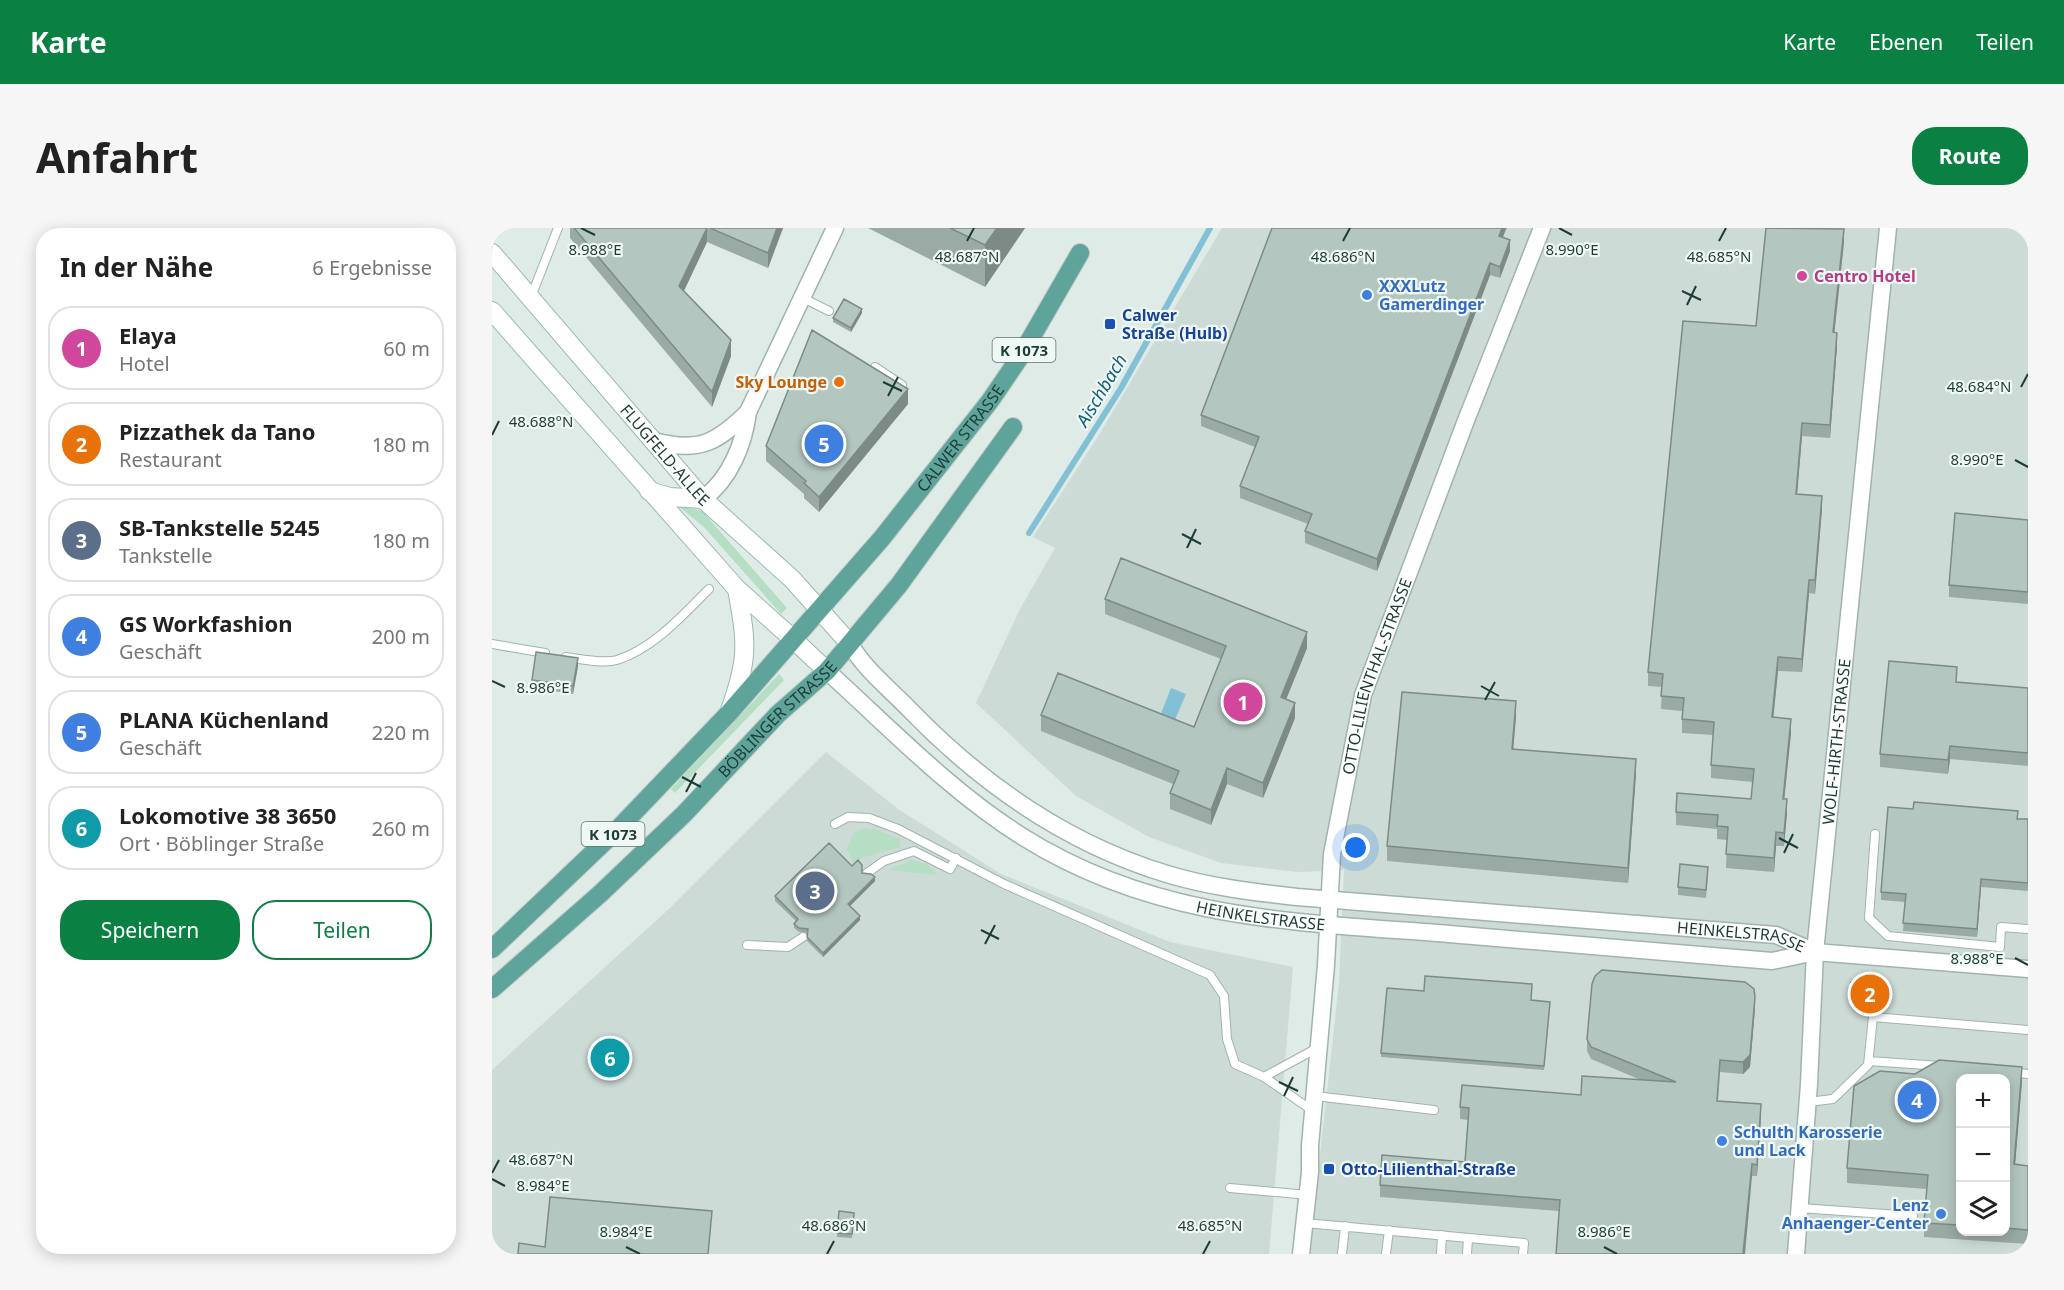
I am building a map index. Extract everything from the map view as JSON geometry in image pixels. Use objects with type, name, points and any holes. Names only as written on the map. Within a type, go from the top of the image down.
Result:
[{"type":"main road","name":"FLUGFELD-ALLEE","points":[[492,253],[703,499],[819,607],[850,644]]},
{"type":"main road","name":"CALWER STRASSE","points":[[819,607],[882,538],[990,401],[1020,357],[1080,253]]},
{"type":"main road","points":[[492,311],[737,589],[794,640]]},
{"type":"main road","name":"K 1073","points":[[850,644],[899,585],[1012,427]]},
{"type":"main road","points":[[648,490],[670,497],[703,499]]},
{"type":"main road","points":[[729,713],[744,668],[746,649],[737,589]]},
{"type":"main road","name":"K 1073","points":[[492,949],[619,828],[729,713],[794,640],[819,607]]},
{"type":"main road","name":"HEINKELSTRASSE","points":[[794,640],[827,671]]},
{"type":"main road","name":"BÖBLINGER STRASSE","points":[[492,989],[615,880],[684,814],[778,714],[827,671],[850,644]]},
{"type":"street","points":[[703,499],[721,483],[732,462],[745,434],[748,412],[835,228]]},
{"type":"street","name":"OTTO-LILIENTHAL-STRASSE","points":[[1301,1254],[1308,1195],[1332,854],[1352,745],[1369,674],[1542,228]]},
{"type":"street","name":"WOLF-HIRTH-STRASSE","points":[[1796,1254],[1808,1102],[1815,952],[1888,228]]},
{"type":"street","points":[[654,441],[677,446],[704,444],[727,433],[748,412]]},
{"type":"street","name":"HEINKELSTRASSE","points":[[850,644],[861,661],[937,738],[1001,790],[1077,838],[1168,874],[1232,889],[1330,899],[1776,935],[1815,952]]},
{"type":"street","name":"HEINKELSTRASSE","points":[[827,671],[984,810],[1023,838],[1109,880],[1161,898],[1228,914],[1328,926],[1772,961],[1815,952],[2028,969]]},
{"type":"lane","points":[[531,298],[558,228]]},
{"type":"lane","points":[[803,298],[829,311]]},
{"type":"lane","points":[[876,367],[902,385]]},
{"type":"lane","points":[[492,644],[583,659],[616,660],[642,647],[672,625],[709,589]]},
{"type":"lane","points":[[835,824],[848,817],[869,818],[898,829],[1004,884],[1210,975],[1224,996],[1227,1039],[1235,1064],[1314,1104],[1434,1110]]},
{"type":"lane","points":[[1875,834],[1869,918],[1888,936],[2000,947],[2001,927],[2028,929]]},
{"type":"lane","points":[[867,873],[884,861],[914,851],[950,869],[956,858]]},
{"type":"lane","points":[[747,945],[788,947],[803,937]]},
{"type":"lane","points":[[1808,1102],[1833,1099],[1868,1065],[1873,1017],[2028,1030]]},
{"type":"lane","points":[[1264,1077],[1319,1047]]},
{"type":"lane","points":[[1869,1061],[1948,1067]]},
{"type":"lane","points":[[2005,1072],[2028,1074]]},
{"type":"lane","points":[[1230,1188],[1308,1195]]},
{"type":"lane","points":[[1800,1208],[1913,1216]]},
{"type":"lane","points":[[1305,1223],[1524,1243],[1523,1254]]},
{"type":"lane","points":[[1342,1254],[1345,1226]]},
{"type":"lane","points":[[1386,1254],[1389,1230]]},
{"type":"lane","points":[[1441,1254],[1442,1235]]},
{"type":"lane","points":[[1467,1254],[1468,1238]]},
{"type":"shaded area","points":[[1222,228],[2028,228],[2028,1254],[1309,1254],[1339,983],[1344,870],[1297,872],[1221,863],[1149,837],[1076,796],[976,703],[1020,609],[1055,548],[1033,537],[1099,435]]},
{"type":"shaded area","points":[[826,752],[898,809],[1001,874],[1170,942],[1293,967],[1269,1254],[492,1254],[492,1070],[670,908]]},
{"type":"green space","points":[[676,504],[702,511],[787,608],[781,614],[704,527]]},
{"type":"green space","points":[[779,674],[784,680],[675,793],[671,789]]},
{"type":"green space","points":[[861,829],[874,829],[900,839],[900,847],[864,857],[853,864],[847,849],[854,832]]},
{"type":"green space","points":[[911,860],[926,864],[938,875],[889,870]]},
{"type":"water","points":[[1171,688],[1186,694],[1174,722],[1160,716]]},
{"type":"building","points":[[574,228],[707,228],[679,286],[731,340],[712,392]]},
{"type":"building","points":[[710,228],[777,228],[768,253]]},
{"type":"building","points":[[950,228],[997,228],[985,245]]},
{"type":"building","points":[[1272,228],[1502,228],[1499,236],[1510,240],[1500,267],[1490,263],[1377,559],[1305,531],[1312,514],[1240,486],[1259,437],[1201,415]]},
{"type":"building","points":[[1766,228],[1844,229],[1833,332],[1837,333],[1830,425],[1802,423],[1796,494],[1822,496],[1815,580],[1809,580],[1802,659],[1778,657],[1772,717],[1791,719],[1783,799],[1787,799],[1784,833],[1776,832],[1774,858],[1726,854],[1728,827],[1717,826],[1718,815],[1676,812],[1677,793],[1751,799],[1754,769],[1711,765],[1714,722],[1682,719],[1684,698],[1661,696],[1663,674],[1648,672],[1683,321],[1756,326]]},
{"type":"building","points":[[844,299],[862,309],[851,328],[833,318]]},
{"type":"building","points":[[812,330],[908,389],[819,497],[804,483],[806,481],[766,446]]},
{"type":"building","points":[[1955,513],[2028,520],[2028,592],[1949,585]]},
{"type":"building","points":[[1121,558],[1307,632],[1281,697],[1295,703],[1263,783],[1227,768],[1211,810],[1170,793],[1179,771],[1041,715],[1058,673],[1194,727],[1226,646],[1105,599]]},
{"type":"building","points":[[536,652],[578,658],[573,686],[532,680]]},
{"type":"building","points":[[1889,661],[1957,667],[1956,682],[2028,688],[2028,753],[1950,746],[1948,760],[1880,754]]},
{"type":"building","points":[[1402,692],[1516,701],[1512,749],[1636,759],[1628,868],[1387,846]]},
{"type":"building","points":[[1914,802],[2018,811],[2017,819],[2028,819],[2028,883],[1981,879],[1977,929],[1903,923],[1906,894],[1881,892],[1888,807],[1913,809]]},
{"type":"building","points":[[829,843],[852,866],[858,860],[862,865],[862,873],[875,877],[848,904],[860,916],[823,953],[807,937],[808,929],[799,928],[794,924],[798,919],[775,896]]},
{"type":"building","points":[[1680,864],[1708,867],[1706,890],[1678,887]]},
{"type":"building","points":[[1602,970],[1745,982],[1754,989],[1750,1055],[1743,1062],[1720,1060],[1717,1101],[1761,1104],[1757,1165],[1752,1164],[1743,1254],[1556,1254],[1560,1200],[1380,1185],[1382,1155],[1465,1162],[1469,1108],[1460,1107],[1462,1085],[1581,1095],[1582,1076],[1676,1082],[1591,1047],[1587,1039],[1592,984],[1595,976]]},
{"type":"building","points":[[1425,976],[1532,984],[1531,1000],[1550,1002],[1544,1066],[1381,1053],[1387,988],[1424,991]]},
{"type":"building","points":[[1865,976],[1881,977],[1879,999],[1850,997],[1851,982]]},
{"type":"building","points":[[1939,1060],[2022,1067],[2014,1164],[2028,1166],[2028,1230],[2010,1228],[2010,1074],[1956,1074],[1956,1225],[1924,1223],[1928,1175],[1847,1168],[1854,1086],[1880,1071],[1915,1074]]},
{"type":"building","points":[[550,1197],[712,1211],[708,1254],[518,1254],[519,1243],[545,1247]]},
{"type":"building","points":[[839,1211],[854,1213],[852,1234],[837,1233]]},
{"type":"waterway","name":"Aischbach","points":[[1029,533],[1121,388],[1210,228]]},
{"type":"place","name":"Centro Hotel","points":[[1802,276]]},
{"type":"place","name":"XXXLutz Gamerdinger","points":[[1367,295]]},
{"type":"place","name":"Calwer Straße (Hulb)","points":[[1110,324]]},
{"type":"place","name":"Sky Lounge","points":[[839,382]]},
{"type":"place","name":"PLANA Küchenland","points":[[824,444]]},
{"type":"place","name":"Elaya","points":[[1243,702]]},
{"type":"place","name":"SB-Tankstelle 5245","points":[[815,891]]},
{"type":"place","name":"Pizzathek da Tano","points":[[1870,994]]},
{"type":"place","name":"Lokomotive 38 3650","points":[[610,1058]]},
{"type":"place","name":"GS Workfashion","points":[[1917,1100]]},
{"type":"place","name":"Schulth Karosserie und Lack","points":[[1722,1141]]},
{"type":"place","name":"Otto-Lilienthal-Straße","points":[[1329,1169]]},
{"type":"place","name":"Lenz Anhaenger-Center","points":[[1941,1214]]}]
